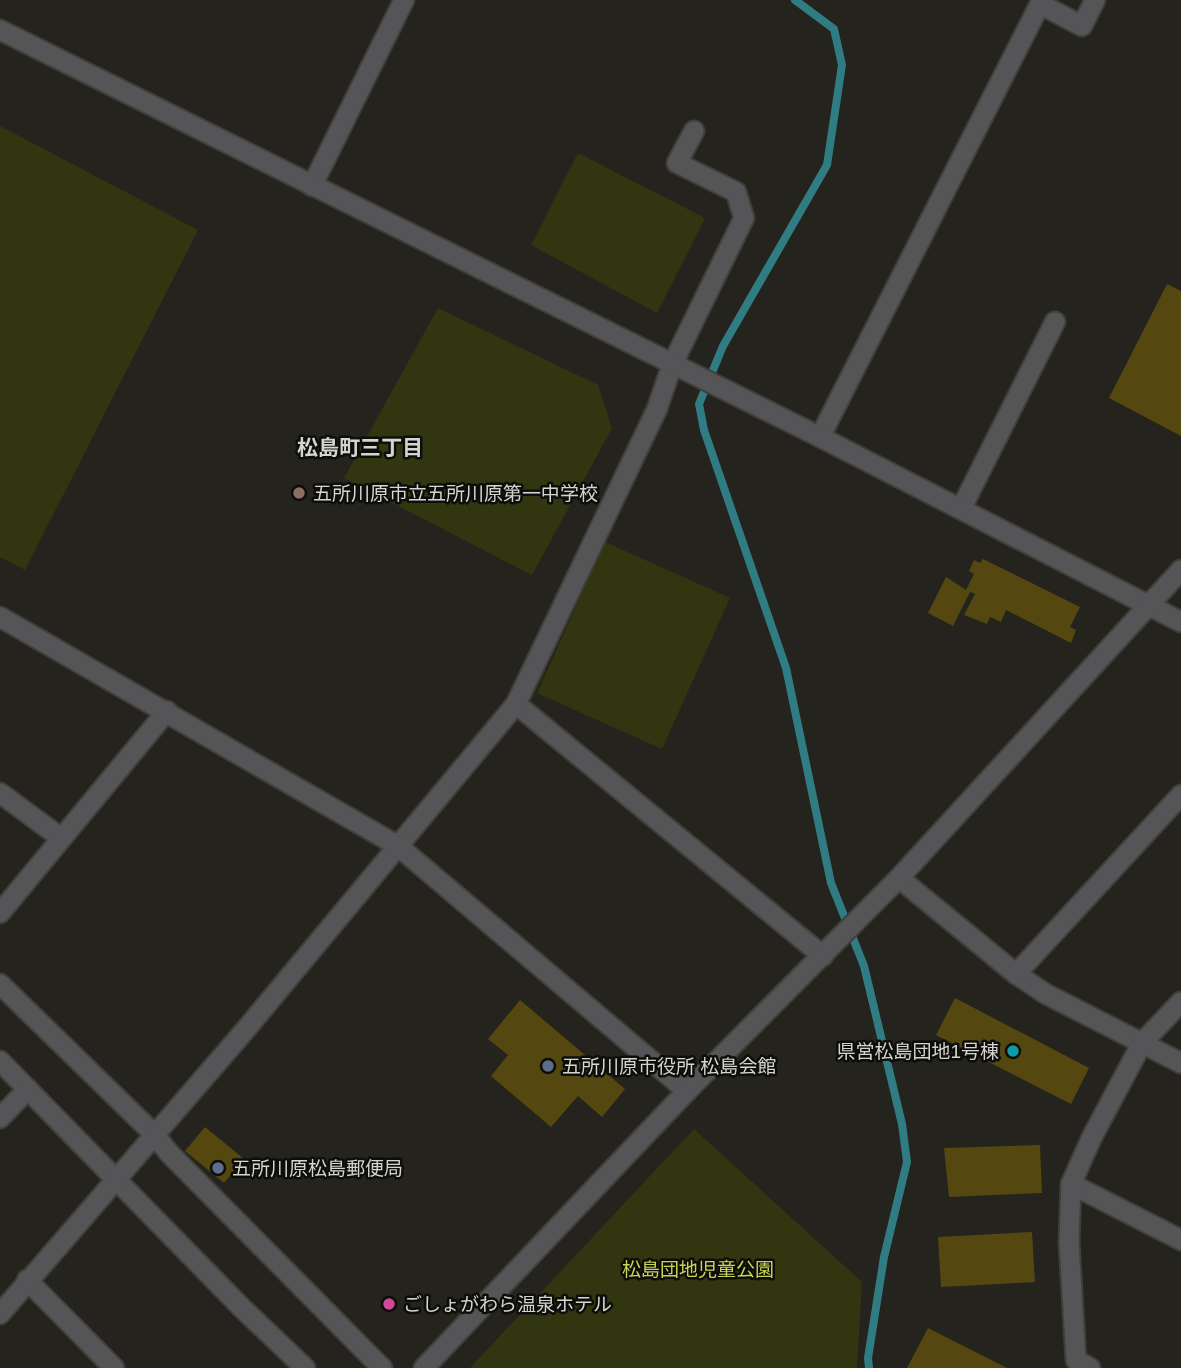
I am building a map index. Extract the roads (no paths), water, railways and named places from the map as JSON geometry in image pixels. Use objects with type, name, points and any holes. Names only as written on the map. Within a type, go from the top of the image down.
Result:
[{"type":"street","points":[[312,186],[404,0]]},
{"type":"street","points":[[820,437],[1036,2],[1082,26],[1095,0]]},
{"type":"street","points":[[0,30],[820,437],[1181,622]]},
{"type":"street","points":[[0,1314],[155,1135],[516,704],[657,409],[679,369],[744,218],[736,192],[677,163],[694,131]]},
{"type":"street","points":[[961,509],[1055,322]]},
{"type":"street","points":[[425,1368],[687,1091],[899,878],[1181,570]]},
{"type":"street","points":[[0,617],[398,846],[687,1091]]},
{"type":"street","points":[[516,704],[828,951]]},
{"type":"street","points":[[0,913],[167,711]]},
{"type":"street","points":[[0,793],[61,838]]},
{"type":"street","points":[[1016,974],[1181,795]]},
{"type":"street","points":[[899,878],[1016,974],[1046,994],[1181,1063]]},
{"type":"street","points":[[0,984],[155,1135],[168,1152],[382,1368]]},
{"type":"street","points":[[1090,1368],[1076,1360],[1069,1242],[1071,1184],[1092,1137],[1142,1043],[1181,1002]]},
{"type":"street","points":[[0,1061],[242,1308],[305,1368]]},
{"type":"street","points":[[0,1118],[28,1089]]},
{"type":"street","points":[[1071,1184],[1181,1240]]},
{"type":"street","points":[[27,1280],[114,1368]]},
{"type":"waterway","points":[[795,0],[834,29],[842,65],[827,165],[723,346],[699,404],[704,430],[786,668],[831,883],[864,966],[902,1124],[907,1162],[884,1257],[868,1358],[869,1368]]},
{"type":"place","name":"五所川原市立五所川原第一中学校","points":[[299,493]]},
{"type":"place","name":"県営松島団地1号棟","points":[[1013,1051]]},
{"type":"place","name":"五所川原市役所 松島会館","points":[[548,1066]]},
{"type":"place","name":"五所川原松島郵便局","points":[[218,1168]]},
{"type":"place","name":"ごしょがわら温泉ホテル","points":[[389,1304]]},
{"type":"district","name":"松島町三丁目","points":[[360,447]]},
{"type":"park label","name":"松島団地児童公園","points":[[698,1269]]}]
